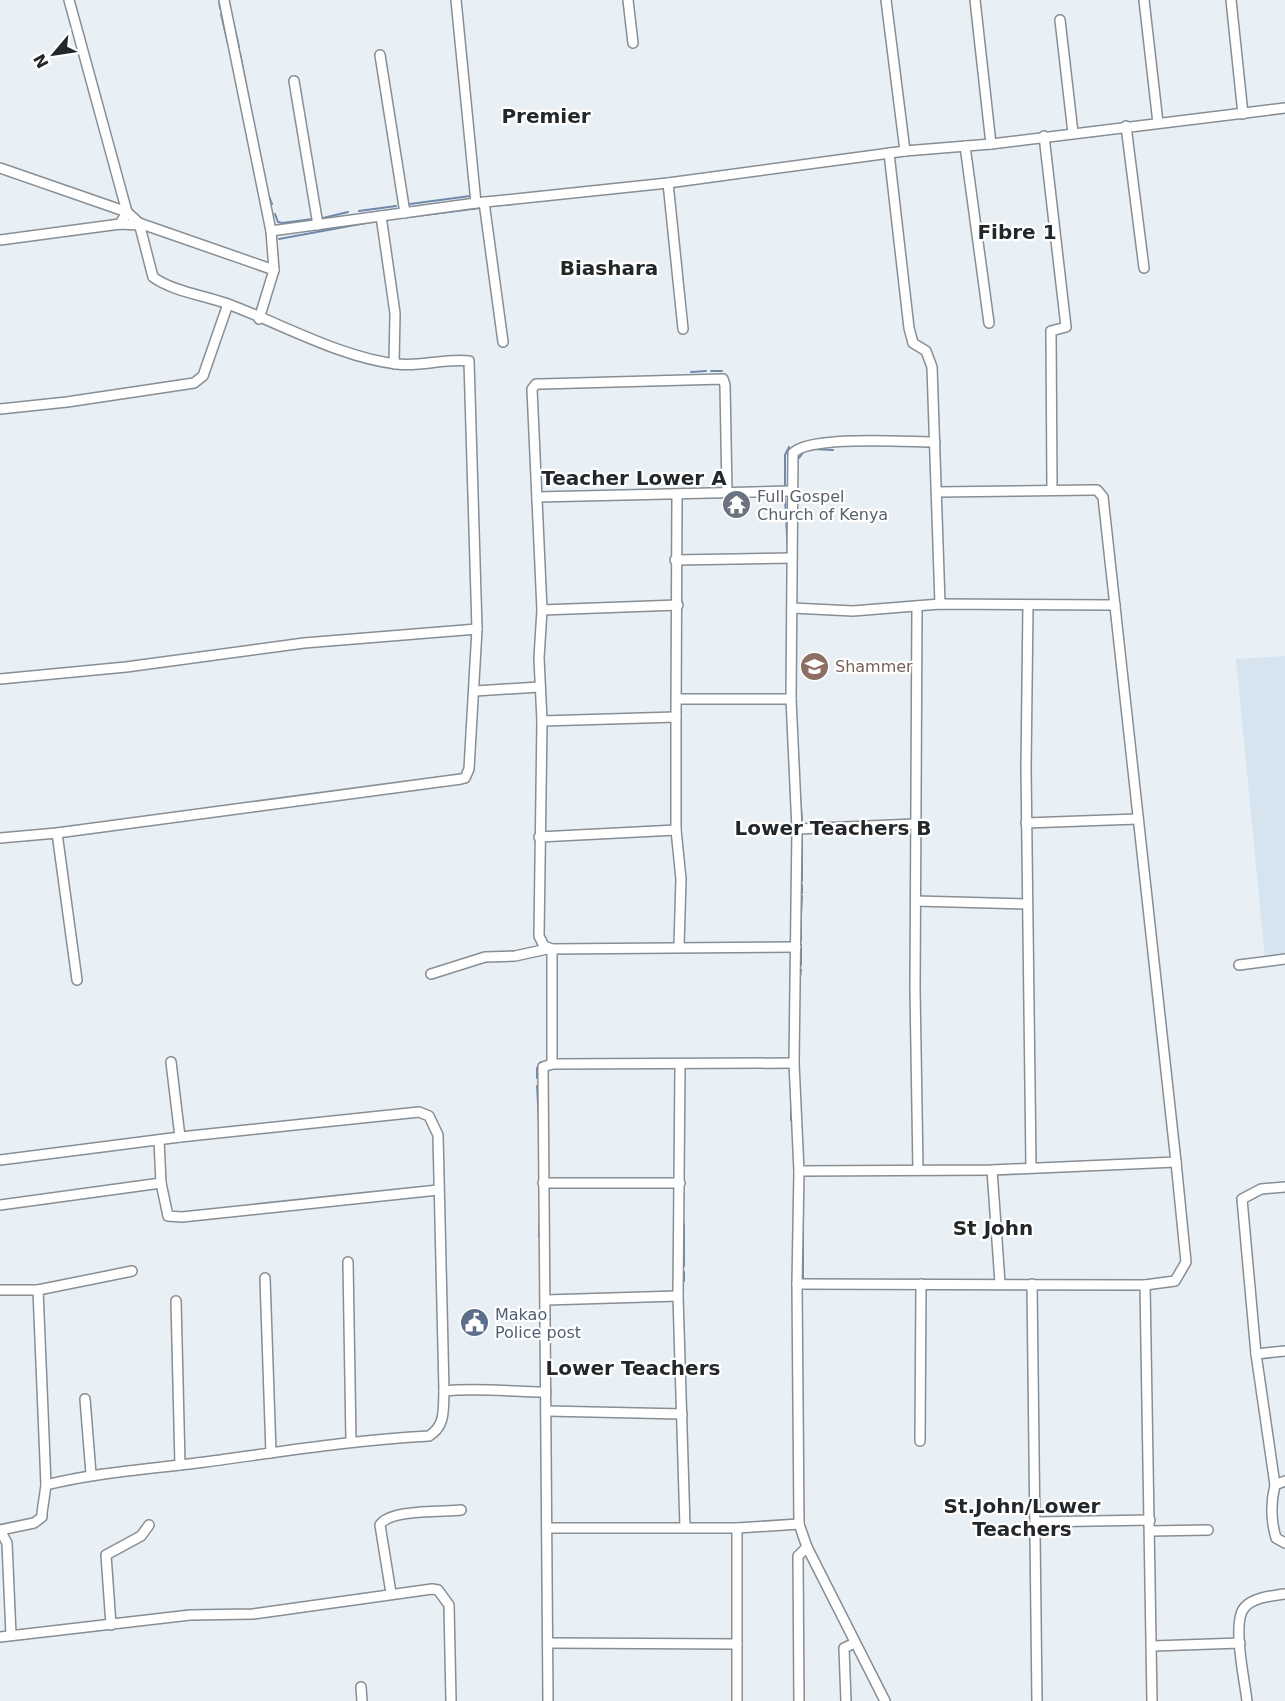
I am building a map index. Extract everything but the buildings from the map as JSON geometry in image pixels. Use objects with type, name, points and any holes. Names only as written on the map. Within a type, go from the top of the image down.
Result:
[{"type":"street","points":[[69,0],[127,212],[120,224]]},
{"type":"street","points":[[224,0],[271,231],[274,270],[259,319]]},
{"type":"street","points":[[456,0],[480,202],[503,342]]},
{"type":"street","points":[[628,0],[633,43]]},
{"type":"street","points":[[886,0],[905,151]]},
{"type":"street","points":[[975,0],[991,144]]},
{"type":"street","points":[[1144,0],[1158,123]]},
{"type":"street","points":[[1231,0],[1243,114]]},
{"type":"street","points":[[1060,20],[1073,133]]},
{"type":"street","points":[[380,55],[405,213]]},
{"type":"street","points":[[294,81],[318,225]]},
{"type":"street","points":[[271,231],[480,202],[668,183],[905,151],[991,144],[1285,108]]},
{"type":"street","points":[[1126,126],[1144,268]]},
{"type":"street","points":[[1044,136],[1066,327],[1051,331],[1052,489]]},
{"type":"street","points":[[965,146],[989,324]]},
{"type":"street","points":[[889,153],[909,328],[913,343],[926,351],[932,367],[940,604]]},
{"type":"street","points":[[0,168],[127,212],[139,224],[153,277],[163,283],[228,304],[259,319],[394,364],[413,365],[460,359],[469,361],[471,365],[477,629],[469,769],[465,778],[57,833],[0,838]]},
{"type":"street","points":[[668,183],[683,328]]},
{"type":"street","points":[[381,216],[395,313],[394,364]]},
{"type":"street","points":[[0,240],[120,224],[139,224],[274,270]]},
{"type":"street","points":[[0,409],[67,402],[194,383],[203,376],[228,304]]},
{"type":"street","points":[[552,1064],[550,949],[539,936],[542,721],[539,687],[542,610],[532,389],[536,384],[723,379],[727,493]]},
{"type":"street","points":[[885,1701],[807,1548],[799,1524],[797,1284],[799,1171],[794,1063],[796,829],[791,699],[791,491],[793,453],[806,444],[935,442]]},
{"type":"street","points":[[797,1284],[1145,1284],[1175,1281],[1186,1262],[1180,1178],[1176,1162],[1137,819],[1106,521],[1100,493],[1096,490],[1052,489],[937,492]]},
{"type":"street","points":[[537,497],[791,491]]},
{"type":"street","points":[[677,495],[675,560],[678,605],[676,830],[681,879],[679,946]]},
{"type":"street","points":[[675,560],[792,558]]},
{"type":"street","points":[[792,608],[853,611],[940,604],[1115,605]]},
{"type":"street","points":[[542,610],[678,605]]},
{"type":"street","points":[[916,606],[918,1170]]},
{"type":"street","points":[[1028,606],[1026,824],[1031,1166]]},
{"type":"street","points":[[0,679],[126,667],[304,643],[477,629]]},
{"type":"street","points":[[475,691],[539,687]]},
{"type":"street","points":[[677,699],[791,699]]},
{"type":"street","points":[[542,721],[676,717]]},
{"type":"street","points":[[1026,824],[1137,819]]},
{"type":"street","points":[[796,829],[915,824]]},
{"type":"street","points":[[539,837],[676,830]]},
{"type":"street","points":[[57,833],[77,980]]},
{"type":"street","points":[[916,902],[1027,904]]},
{"type":"street","points":[[431,974],[485,957],[515,956],[550,949],[679,946],[796,947]]},
{"type":"street","points":[[1239,965],[1285,959]]},
{"type":"street","points":[[171,1062],[180,1137]]},
{"type":"street","points":[[548,1701],[546,1300],[541,1072],[543,1067],[552,1064],[680,1066],[794,1063]]},
{"type":"street","points":[[680,1066],[678,1296],[685,1527]]},
{"type":"street","points":[[0,1149],[0,1160],[180,1137],[419,1112],[429,1116],[438,1135],[444,1390],[443,1419],[440,1429],[429,1436],[351,1441],[180,1465],[91,1474],[46,1485]]},
{"type":"street","points":[[159,1140],[160,1184],[168,1216],[182,1217],[438,1190]]},
{"type":"street","points":[[799,1171],[992,1170],[1031,1166],[1176,1162]]},
{"type":"street","points":[[992,1170],[1000,1283]]},
{"type":"street","points":[[543,1183],[680,1183]]},
{"type":"street","points":[[0,1205],[160,1184]]},
{"type":"street","points":[[1285,1187],[1262,1189],[1242,1199],[1256,1354],[1275,1485],[1272,1526],[1276,1538],[1285,1543]]},
{"type":"street","points":[[348,1263],[351,1441]]},
{"type":"street","points":[[0,1290],[38,1290],[132,1271]]},
{"type":"street","points":[[265,1278],[271,1453]]},
{"type":"street","points":[[920,1441],[921,1284]]},
{"type":"street","points":[[1032,1284],[1037,1701]]},
{"type":"street","points":[[1145,1284],[1153,1646],[1152,1701]]},
{"type":"street","points":[[11,1635],[7,1543],[0,1530],[42,1517],[46,1485],[38,1290]]},
{"type":"street","points":[[546,1300],[678,1296]]},
{"type":"street","points":[[176,1301],[180,1465]]},
{"type":"street","points":[[1256,1354],[1285,1351]]},
{"type":"street","points":[[444,1390],[473,1388],[485,1392],[546,1392]]},
{"type":"street","points":[[85,1399],[91,1474]]},
{"type":"street","points":[[547,1412],[682,1414]]},
{"type":"street","points":[[1275,1485],[1285,1480]]},
{"type":"street","points":[[392,1593],[380,1525],[382,1521],[395,1515],[461,1510]]},
{"type":"street","points":[[1036,1522],[1150,1520]]},
{"type":"street","points":[[548,1528],[737,1528],[799,1524]]},
{"type":"street","points":[[111,1625],[106,1555],[141,1536],[149,1525]]},
{"type":"street","points":[[737,1528],[737,1701]]},
{"type":"street","points":[[1150,1531],[1208,1530]]},
{"type":"street","points":[[799,1701],[798,1556],[807,1548]]},
{"type":"street","points":[[0,1637],[190,1615],[253,1614],[289,1607],[340,1603],[392,1593],[432,1589],[438,1590],[444,1596],[448,1605],[451,1701]]},
{"type":"street","points":[[1247,1701],[1240,1643],[1240,1614],[1245,1606],[1263,1597],[1285,1594]]},
{"type":"street","points":[[549,1643],[737,1644]]},
{"type":"street","points":[[846,1701],[844,1648],[855,1643]]},
{"type":"street","points":[[1153,1646],[1240,1643]]},
{"type":"street","points":[[361,1687],[362,1701]]},
{"type":"shaded area","points":[[1285,656],[1285,956],[1265,959],[1236,659]]},
{"type":"waterway","points":[[219,0],[220,8]]},
{"type":"waterway","points":[[229,4],[239,47]]},
{"type":"waterway","points":[[221,14],[228,44]]},
{"type":"waterway","points":[[240,53],[248,95]]},
{"type":"waterway","points":[[249,146],[252,158]]},
{"type":"waterway","points":[[267,192],[272,204]]},
{"type":"waterway","points":[[410,204],[470,196]]},
{"type":"waterway","points":[[490,206],[515,204]]},
{"type":"waterway","points":[[359,211],[396,206]]},
{"type":"waterway","points":[[409,217],[480,208]]},
{"type":"waterway","points":[[323,218],[348,212]]},
{"type":"waterway","points":[[275,214],[278,222],[282,223],[313,219]]},
{"type":"waterway","points":[[279,239],[377,221]]},
{"type":"waterway","points":[[691,372],[706,371]]},
{"type":"waterway","points":[[711,371],[722,371]]},
{"type":"waterway","points":[[785,485],[785,455],[789,447]]},
{"type":"waterway","points":[[813,449],[833,450]]},
{"type":"waterway","points":[[799,458],[804,451]]},
{"type":"waterway","points":[[777,496],[785,498],[788,555]]},
{"type":"waterway","points":[[796,577],[796,604]]},
{"type":"waterway","points":[[796,703],[796,718]]},
{"type":"waterway","points":[[790,774],[791,797]]},
{"type":"waterway","points":[[799,784],[802,820]]},
{"type":"waterway","points":[[802,833],[802,881]]},
{"type":"waterway","points":[[802,885],[802,893]]},
{"type":"waterway","points":[[801,915],[802,896]]},
{"type":"waterway","points":[[801,919],[801,940]]},
{"type":"waterway","points":[[791,922],[791,945]]},
{"type":"waterway","points":[[801,945],[801,965]]},
{"type":"waterway","points":[[799,983],[801,970]]},
{"type":"waterway","points":[[799,1001],[799,1036]]},
{"type":"waterway","points":[[799,1044],[799,1054]]},
{"type":"waterway","points":[[799,1060],[799,1073]]},
{"type":"waterway","points":[[537,1078],[537,1068],[541,1062]]},
{"type":"waterway","points":[[537,1086],[539,1122]]},
{"type":"waterway","points":[[791,1105],[791,1120]]},
{"type":"waterway","points":[[539,1165],[539,1183]]},
{"type":"waterway","points":[[539,1187],[540,1197]]},
{"type":"waterway","points":[[539,1237],[540,1212]]},
{"type":"waterway","points":[[684,1224],[684,1266]]},
{"type":"waterway","points":[[803,1225],[803,1279]]},
{"type":"waterway","points":[[684,1272],[684,1281]]},
{"type":"place","name":"Full Gospel Church of Kenya","points":[[736,505]]},
{"type":"place","name":"Shammer","points":[[814,666]]},
{"type":"place","name":"Makao Police post","points":[[474,1323]]},
{"type":"district","name":"Premier","points":[[546,116]]},
{"type":"district","name":"Fibre 1","points":[[1017,232]]},
{"type":"district","name":"Biashara","points":[[609,268]]},
{"type":"district","name":"Teacher Lower A","points":[[634,478]]},
{"type":"district","name":"Lower Teachers B","points":[[833,828]]},
{"type":"district","name":"St John","points":[[993,1228]]},
{"type":"district","name":"Lower Teachers","points":[[633,1368]]},
{"type":"district","name":"St.John/Lower Teachers","points":[[1022,1518]]}]
